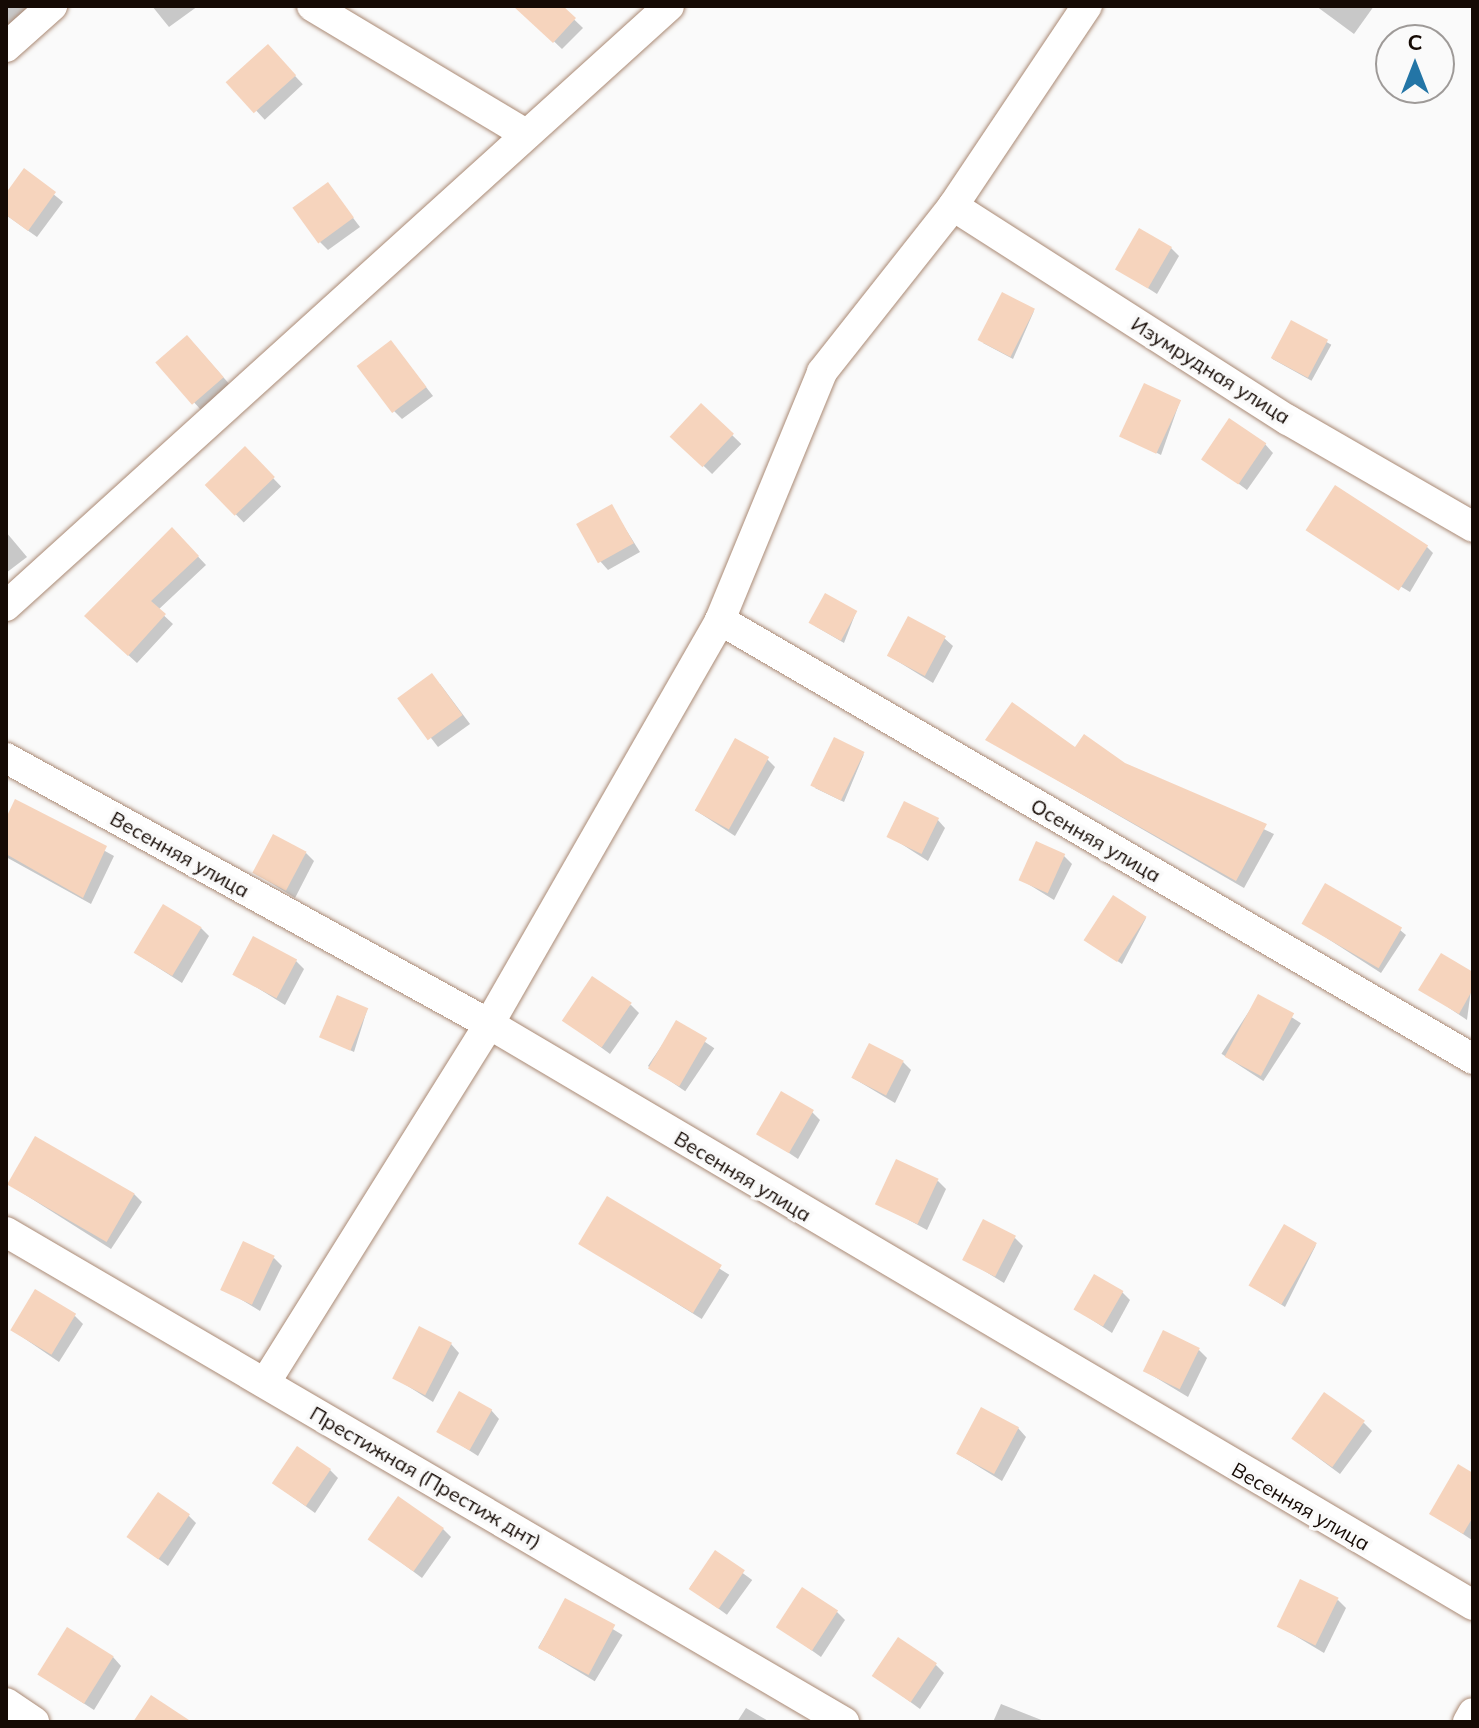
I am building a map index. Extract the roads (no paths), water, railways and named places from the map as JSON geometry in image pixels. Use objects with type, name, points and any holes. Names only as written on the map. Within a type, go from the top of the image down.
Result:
[{"type":"street","points":[[6,47],[52,6]]},
{"type":"street","points":[[312,6],[524,133]]},
{"type":"street","points":[[6,606],[524,133],[669,6]]},
{"type":"street","points":[[265,1383],[489,1024],[720,620],[822,372],[953,206],[1087,6]]},
{"type":"street","name":"Изумрудная улица","points":[[953,206],[1288,420],[1473,527]]},
{"type":"street","name":"Осенняя улица","points":[[720,620],[1473,1059]]},
{"type":"street","name":"Весенняя улица","points":[[6,758],[489,1024],[1473,1605]]},
{"type":"street","name":"Престижная (Престиж днт)","points":[[6,1232],[844,1722]]},
{"type":"street","points":[[6,1703],[34,1722]]},
{"type":"street","points":[[1468,1722],[1473,1713]]}]
